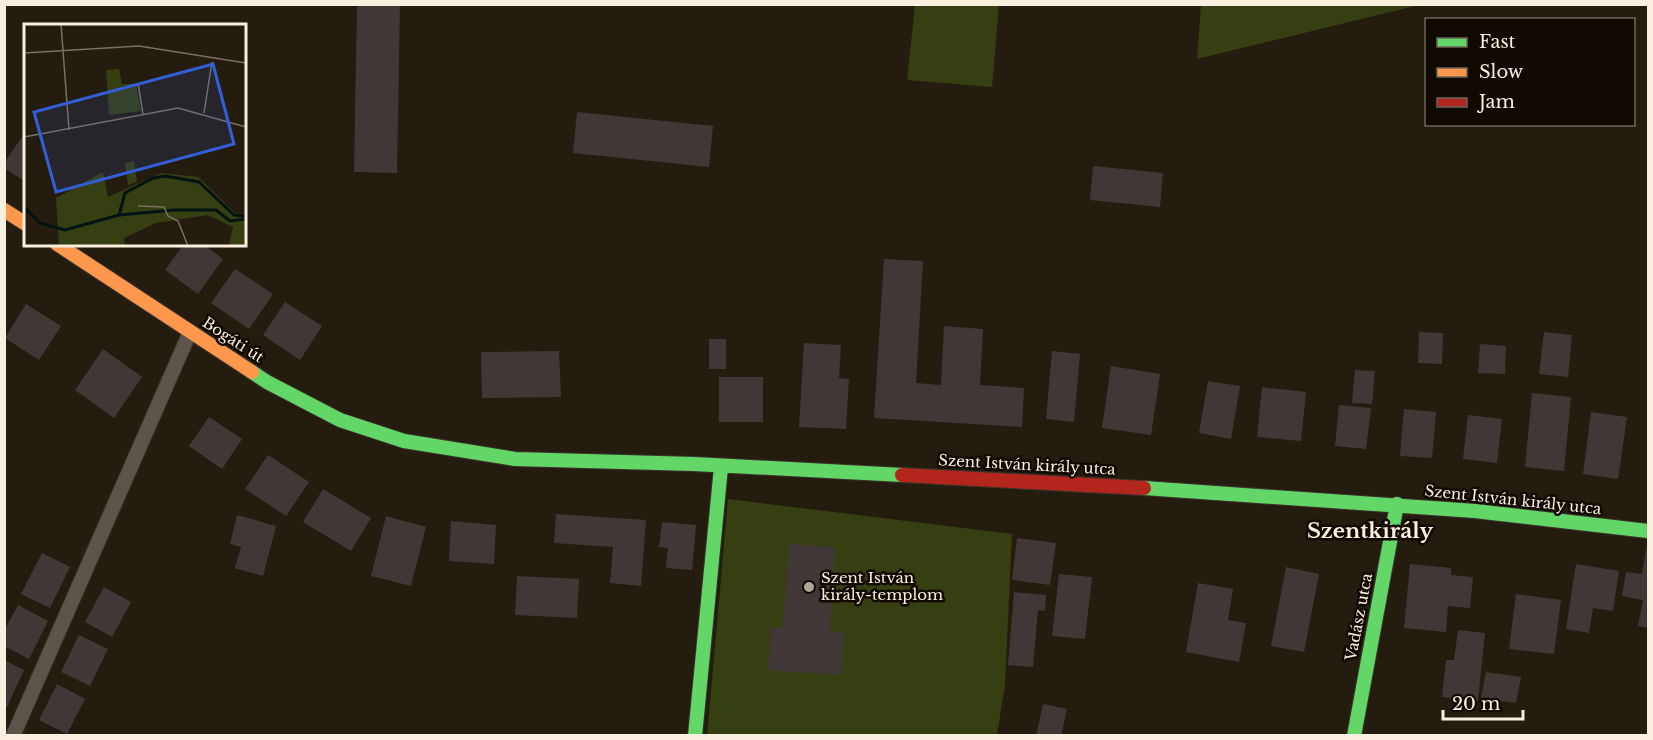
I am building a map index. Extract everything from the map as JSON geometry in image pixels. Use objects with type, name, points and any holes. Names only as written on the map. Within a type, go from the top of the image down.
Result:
[{"type":"street","points":[[4,210],[24,223]]},
{"type":"street","name":"Bogáti út","points":[[60,246],[267,382],[340,420],[404,441]]},
{"type":"street","name":"Szent István király utca","points":[[404,441],[515,459],[694,464],[1117,486],[1398,504],[1648,531]]},
{"type":"street","points":[[695,735],[721,467]]},
{"type":"street","name":"Vadász utca","points":[[1354,735],[1398,504]]},
{"type":"lane","points":[[13,735],[190,332]]},
{"type":"green space","points":[[1201,4],[1419,5],[1197,59]]},
{"type":"green space","points":[[915,5],[999,5],[992,87],[907,80]]},
{"type":"green space","points":[[728,499],[1012,534],[1005,685],[997,735],[707,736]]},
{"type":"building","points":[[357,4],[400,4],[397,173],[354,172]]},
{"type":"building","points":[[577,112],[713,126],[709,167],[573,153]]},
{"type":"building","points":[[24,134],[24,181],[4,168],[4,163]]},
{"type":"building","points":[[1093,166],[1163,173],[1160,207],[1090,200]]},
{"type":"building","points":[[183,246],[206,246],[223,259],[198,294],[165,270]]},
{"type":"building","points":[[884,259],[923,261],[916,383],[941,385],[944,326],[983,329],[980,385],[1024,388],[1022,427],[874,418]]},
{"type":"building","points":[[235,269],[273,294],[249,329],[211,303]]},
{"type":"building","points":[[285,302],[322,326],[300,360],[263,335]]},
{"type":"building","points":[[26,304],[61,326],[39,360],[5,338]]},
{"type":"building","points":[[1419,332],[1443,333],[1442,364],[1418,363]]},
{"type":"building","points":[[1544,332],[1572,335],[1568,377],[1539,374]]},
{"type":"building","points":[[709,339],[726,339],[726,369],[709,369]]},
{"type":"building","points":[[804,343],[841,345],[839,378],[849,379],[846,429],[799,427]]},
{"type":"building","points":[[1480,344],[1506,346],[1505,374],[1478,373]]},
{"type":"building","points":[[103,349],[142,377],[114,418],[75,390]]},
{"type":"building","points":[[559,351],[561,397],[482,398],[481,352]]},
{"type":"building","points":[[1052,351],[1080,354],[1074,422],[1046,419]]},
{"type":"building","points":[[1111,366],[1160,374],[1151,435],[1102,428]]},
{"type":"building","points":[[1355,370],[1375,371],[1372,404],[1352,403]]},
{"type":"building","points":[[719,377],[763,377],[763,422],[719,422]]},
{"type":"building","points":[[1208,381],[1240,386],[1231,439],[1199,433]]},
{"type":"building","points":[[1262,387],[1306,392],[1301,441],[1257,437]]},
{"type":"building","points":[[1532,393],[1571,397],[1564,471],[1525,467]]},
{"type":"building","points":[[1339,405],[1371,408],[1366,449],[1335,446]]},
{"type":"building","points":[[1404,409],[1436,412],[1432,458],[1400,456]]},
{"type":"building","points":[[1591,412],[1627,417],[1618,479],[1583,474]]},
{"type":"building","points":[[1468,415],[1502,419],[1497,463],[1463,459]]},
{"type":"building","points":[[209,417],[242,439],[222,469],[189,446]]},
{"type":"building","points":[[268,455],[309,482],[286,516],[245,489]]},
{"type":"building","points":[[323,489],[371,518],[351,551],[303,522]]},
{"type":"building","points":[[556,514],[646,520],[641,586],[610,583],[613,547],[554,543]]},
{"type":"building","points":[[237,515],[276,526],[263,576],[235,568],[241,547],[230,544]]},
{"type":"building","points":[[386,516],[426,527],[411,586],[371,576]]},
{"type":"building","points":[[451,521],[496,525],[494,564],[449,561]]},
{"type":"building","points":[[662,522],[696,525],[692,570],[666,568],[668,548],[659,547]]},
{"type":"building","points":[[1017,538],[1056,543],[1050,585],[1012,580]]},
{"type":"building","name":"Szent István király-templom","points":[[789,544],[835,547],[830,631],[844,632],[841,675],[768,670],[771,627],[783,628]]},
{"type":"building","points":[[1646,549],[1648,549],[1648,628],[1638,626],[1643,600],[1622,596],[1626,572],[1642,574]]},
{"type":"building","points":[[42,553],[70,567],[50,608],[21,594]]},
{"type":"building","points":[[1410,564],[1451,568],[1451,575],[1473,577],[1470,608],[1448,606],[1446,632],[1404,628]]},
{"type":"building","points":[[1576,564],[1619,571],[1613,611],[1593,608],[1589,633],[1566,629]]},
{"type":"building","points":[[1286,567],[1319,574],[1304,652],[1271,646]]},
{"type":"building","points":[[1059,574],[1092,577],[1085,639],[1052,636]]},
{"type":"building","points":[[517,576],[579,579],[577,618],[515,615]]},
{"type":"building","points":[[1198,583],[1233,589],[1228,620],[1246,623],[1239,662],[1186,652]]},
{"type":"building","points":[[104,587],[131,602],[112,637],[85,622]]},
{"type":"building","points":[[1014,592],[1046,595],[1045,611],[1038,610],[1033,667],[1008,665]]},
{"type":"building","points":[[1516,594],[1561,600],[1554,654],[1509,649]]},
{"type":"building","points":[[18,605],[48,621],[29,659],[4,646],[4,631]]},
{"type":"building","points":[[1458,630],[1485,633],[1478,701],[1442,697],[1446,660],[1454,660]]},
{"type":"building","points":[[79,635],[108,649],[90,686],[61,672]]},
{"type":"building","points":[[4,660],[24,670],[7,707],[4,706]]},
{"type":"building","points":[[1486,672],[1521,677],[1516,703],[1481,698]]},
{"type":"building","points":[[57,684],[85,699],[67,734],[39,720]]},
{"type":"building","points":[[1043,704],[1067,709],[1061,736],[1036,736]]},
{"type":"traffic: fast","points":[[252,372],[340,420],[404,441],[515,459],[694,464],[902,475]]},
{"type":"traffic: fast","points":[[695,736],[721,467]]},
{"type":"traffic: fast","points":[[1144,488],[1475,511],[1648,531]]},
{"type":"traffic: fast","points":[[1354,736],[1397,504]]},
{"type":"traffic: slow","points":[[4,210],[24,223]]},
{"type":"traffic: slow","points":[[60,246],[252,372]]},
{"type":"traffic: jam","points":[[902,475],[1144,488]]},
{"type":"place","name":"Szent István király-templom","points":[[809,587]]},
{"type":"district","name":"Szentkirály","points":[[1370,531]]}]
